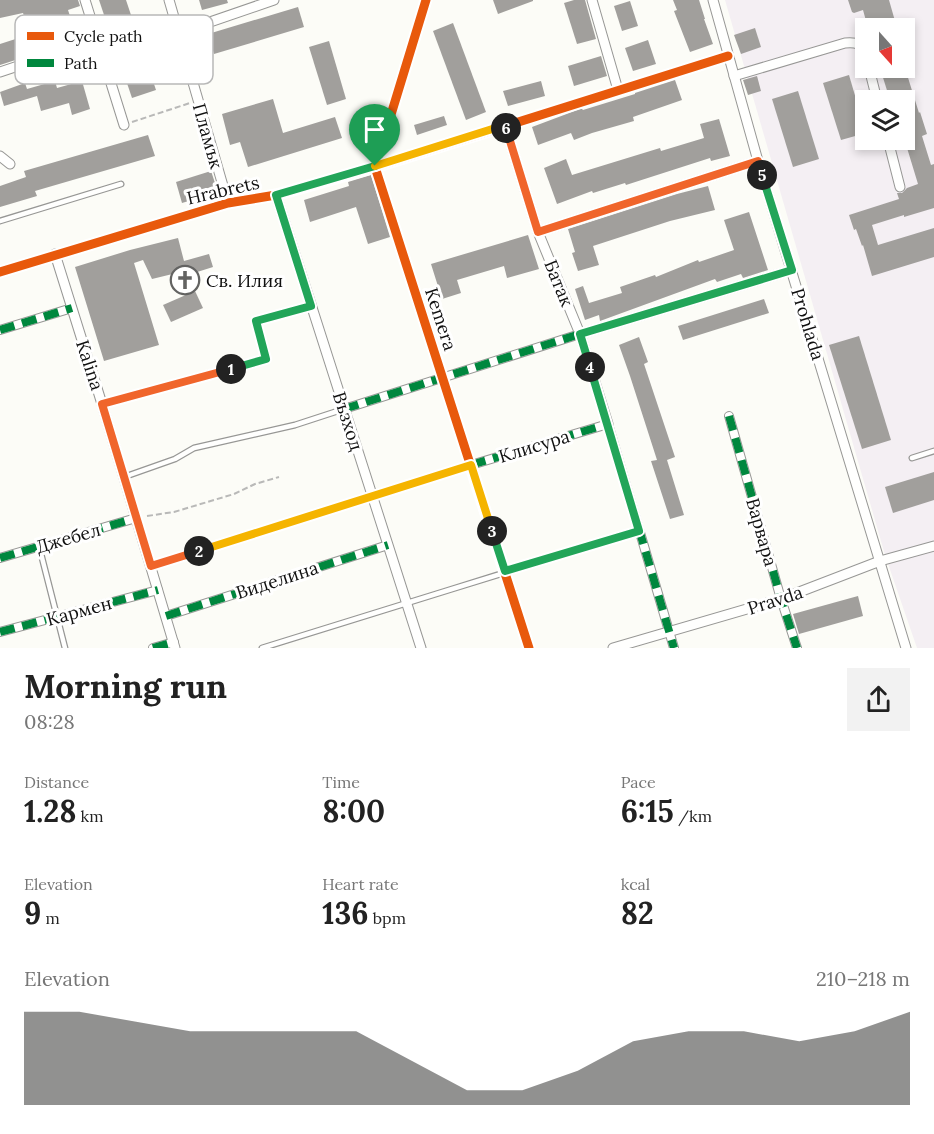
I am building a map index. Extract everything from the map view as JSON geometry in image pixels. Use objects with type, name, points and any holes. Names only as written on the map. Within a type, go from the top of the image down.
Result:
[{"type":"street","points":[[85,0],[90,15]]},
{"type":"street","name":"Пламък","points":[[169,0],[173,15]]},
{"type":"street","points":[[213,21],[274,0]]},
{"type":"street","points":[[375,166],[426,0]]},
{"type":"street","points":[[592,0],[618,90]]},
{"type":"street","name":"Prohlada","points":[[713,0],[758,161],[906,648]]},
{"type":"street","points":[[734,76],[845,43],[855,42]]},
{"type":"street","name":"Hrabrets","points":[[0,272],[228,203],[276,195],[375,166],[729,56]]},
{"type":"street","points":[[0,72],[15,67]]},
{"type":"street","points":[[112,84],[124,125]]},
{"type":"street","name":"Пламък","points":[[193,84],[228,203]]},
{"type":"street","name":"Батак","points":[[505,125],[538,232],[580,334],[674,648]]},
{"type":"street","points":[[891,150],[900,187]]},
{"type":"street","points":[[0,156],[10,164]]},
{"type":"street","points":[[538,232],[758,161]]},
{"type":"street","name":"Kemera","points":[[375,166],[530,648]]},
{"type":"street","name":"Възход","points":[[276,195],[421,648]]},
{"type":"street","name":"Kalina","points":[[55,254],[175,645]]},
{"type":"street","points":[[344,409],[792,270]]},
{"type":"street","points":[[102,404],[266,359],[256,321],[311,306]]},
{"type":"street","points":[[0,330],[72,308]]},
{"type":"street","name":"Варвара","points":[[729,416],[797,648]]},
{"type":"street","name":"Клисура","points":[[471,465],[608,424]]},
{"type":"street","name":"Джебел","points":[[0,558],[136,518]]},
{"type":"street","name":"Виделина","points":[[166,616],[388,545]]},
{"type":"street","name":"Pravda","points":[[613,648],[782,599],[880,561],[934,546]]},
{"type":"street","name":"Кармен","points":[[0,632],[158,590]]},
{"type":"street","points":[[153,648],[175,645]]},
{"type":"lane","points":[[0,221],[121,184]]},
{"type":"lane","points":[[124,477],[175,459],[194,447],[295,425],[344,409]]},
{"type":"lane","points":[[912,458],[934,451]]},
{"type":"lane","name":"Клисура","points":[[151,566],[471,465]]},
{"type":"lane","points":[[262,648],[639,531]]},
{"type":"lane","points":[[39,546],[65,648]]},
{"type":"path","points":[[124,125],[198,101]]},
{"type":"path","points":[[136,518],[183,509],[234,494],[255,484],[279,477]]},
{"type":"shaded area","points":[[725,0],[934,0],[934,648],[917,648],[885,555]]},
{"type":"building","points":[[0,0],[78,0],[80,6],[68,10],[70,15],[24,15],[23,13],[0,18]]},
{"type":"building","points":[[99,0],[126,0],[131,15],[104,15]]},
{"type":"building","points":[[199,0],[227,0],[228,3],[202,10]]},
{"type":"building","points":[[493,0],[533,0],[533,1],[498,14]]},
{"type":"building","points":[[585,0],[596,39],[577,44],[564,3]]},
{"type":"building","points":[[673,0],[699,0],[713,44],[690,52],[674,11],[677,10]]},
{"type":"building","points":[[848,0],[889,0],[894,18],[865,18],[863,10],[852,12]]},
{"type":"building","points":[[630,1],[638,26],[622,31],[614,6]]},
{"type":"building","points":[[298,7],[304,27],[214,54],[213,32]]},
{"type":"building","points":[[453,23],[486,112],[466,120],[433,31]]},
{"type":"building","points":[[755,28],[761,47],[741,54],[734,35]]},
{"type":"building","points":[[15,39],[15,60],[0,65],[0,44]]},
{"type":"building","points":[[648,40],[656,64],[633,71],[625,48]]},
{"type":"building","points":[[329,41],[346,99],[327,105],[309,47]]},
{"type":"building","points":[[601,56],[607,76],[574,86],[568,66]]},
{"type":"building","points":[[849,75],[855,95],[855,136],[841,140],[823,83]]},
{"type":"building","points":[[757,76],[761,91],[748,95],[743,80]]},
{"type":"building","points":[[883,78],[908,78],[912,90],[887,90]]},
{"type":"building","points":[[675,80],[682,100],[633,117],[634,121],[574,140],[571,133],[538,145],[532,127],[580,109],[583,110]]},
{"type":"building","points":[[541,81],[545,96],[508,106],[503,91]]},
{"type":"building","points":[[22,84],[25,84],[27,89],[44,84],[56,84],[57,88],[83,84],[90,109],[72,115],[69,103],[41,111],[37,96],[4,106],[0,92]]},
{"type":"building","points":[[127,84],[154,84],[156,90],[132,98]]},
{"type":"building","points":[[798,91],[819,159],[793,167],[772,99]]},
{"type":"building","points":[[273,99],[283,133],[335,117],[342,138],[248,167],[240,142],[230,145],[222,114]]},
{"type":"building","points":[[915,100],[927,134],[922,136],[931,165],[934,164],[934,208],[872,225],[878,245],[934,228],[934,257],[872,276],[863,245],[856,229],[854,230],[849,215],[899,199],[897,193],[902,193],[907,188],[918,184],[908,150],[915,150]]},
{"type":"building","points":[[444,116],[447,125],[417,135],[414,125]]},
{"type":"building","points":[[719,119],[730,156],[711,161],[710,158],[626,185],[625,183],[593,193],[592,191],[557,204],[544,168],[566,159],[572,175],[660,148],[661,151],[704,138],[700,124]]},
{"type":"building","points":[[148,135],[155,156],[35,191],[37,196],[0,207],[0,186],[26,177],[24,171]]},
{"type":"building","points":[[211,171],[218,192],[182,203],[176,182]]},
{"type":"building","points":[[371,175],[390,237],[368,244],[356,207],[310,222],[304,200],[349,186],[348,182]]},
{"type":"building","points":[[708,186],[715,210],[670,221],[593,246],[599,265],[578,271],[568,229]]},
{"type":"building","points":[[749,212],[768,270],[743,278],[741,274],[717,282],[715,279],[600,321],[599,315],[585,320],[575,289],[583,286],[589,303],[622,293],[620,287],[734,250],[724,220]]},
{"type":"building","points":[[528,235],[539,269],[507,278],[504,266],[457,280],[461,293],[442,299],[431,264]]},
{"type":"building","points":[[178,238],[184,261],[209,254],[213,267],[194,273],[193,269],[152,279],[143,260],[134,263],[159,345],[104,361],[75,267]]},
{"type":"building","points":[[195,291],[203,308],[171,322],[163,305]]},
{"type":"building","points":[[764,299],[769,313],[683,340],[678,326]]},
{"type":"building","points":[[859,336],[891,440],[862,449],[829,345]]},
{"type":"building","points":[[639,337],[648,362],[644,364],[675,457],[667,460],[684,515],[670,519],[651,461],[657,460],[619,345]]},
{"type":"building","points":[[934,472],[934,500],[893,513],[885,487]]},
{"type":"building","points":[[858,596],[863,616],[799,634],[793,614]]},
{"type":"marked path","points":[[102,404],[266,359],[256,321],[311,306]]},
{"type":"marked path","points":[[0,330],[72,308]]},
{"type":"marked path","points":[[344,409],[580,334]]},
{"type":"marked path","points":[[729,416],[797,648]]},
{"type":"marked path","points":[[471,465],[608,424],[674,648]]},
{"type":"marked path","points":[[0,558],[136,518]]},
{"type":"marked path","points":[[166,616],[388,545]]},
{"type":"marked path","points":[[0,632],[158,590]]},
{"type":"marked path","points":[[153,648],[174,642]]},
{"type":"cycle path","points":[[426,0],[375,167],[529,648]]},
{"type":"cycle path","points":[[0,272],[228,203],[276,195],[375,167],[728,56]]},
{"type":"place","name":"Св. Илия","points":[[185,280]]},
{"type":"route","points":[[505,125],[538,232],[758,161],[792,270],[580,334],[639,531],[505,571],[471,465],[151,566],[102,404],[266,359],[256,321],[311,306],[276,195],[375,166],[505,125]]}]
